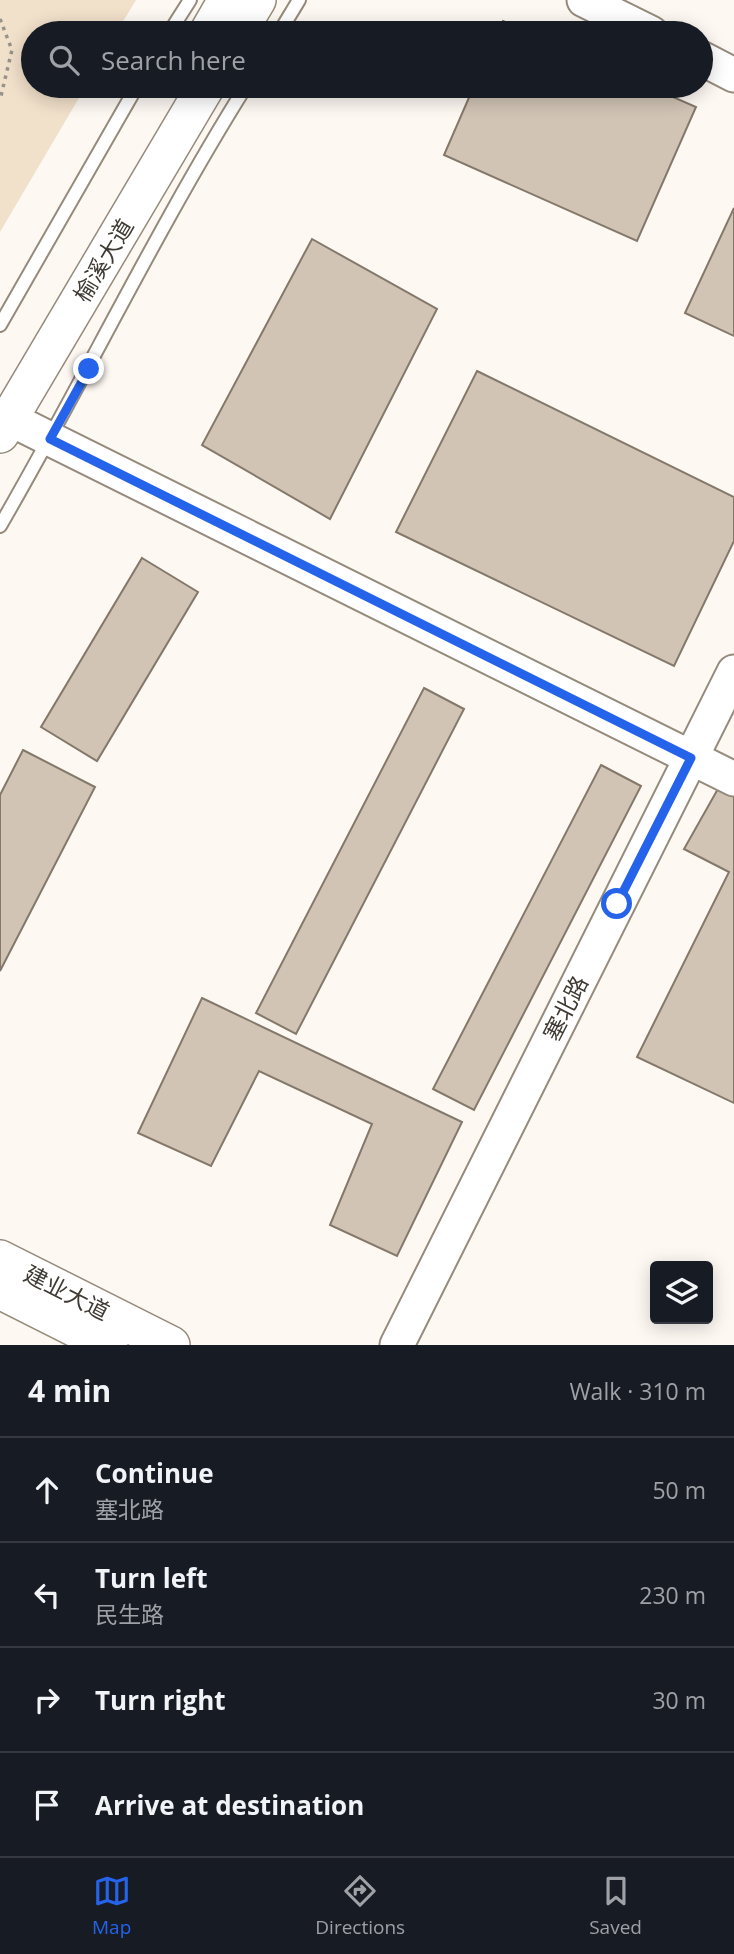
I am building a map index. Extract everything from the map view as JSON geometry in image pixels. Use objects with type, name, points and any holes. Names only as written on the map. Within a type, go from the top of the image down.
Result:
[{"type":"main road","points":[[215,21],[228,0]]},
{"type":"main road","points":[[244,21],[257,0]]},
{"type":"main road","name":"榆溪大道","points":[[2,415],[172,98]]},
{"type":"main road","name":"榆溪大道","points":[[2,415],[199,98]]},
{"type":"main road","name":"建业大道","points":[[0,1259],[171,1345]]},
{"type":"main road","name":"建业大道","points":[[0,1290],[110,1345]]},
{"type":"street","points":[[584,0],[626,21]]},
{"type":"street","points":[[713,64],[734,75]]},
{"type":"street","points":[[2,415],[734,779]]},
{"type":"street","name":"塞北路","points":[[397,1345],[734,671]]},
{"type":"lane","points":[[177,21],[190,0]]},
{"type":"lane","points":[[286,21],[299,0]]},
{"type":"lane","points":[[0,325],[130,98]]},
{"type":"lane","points":[[0,526],[217,132],[238,98]]},
{"type":"path","points":[[0,19],[12,50],[0,100]]},
{"type":"shaded area","points":[[0,0],[136,0],[123,21],[21,21],[21,98],[79,98],[0,232]]},
{"type":"building","points":[[469,98],[675,98],[696,107],[637,241],[444,155]]},
{"type":"building","points":[[734,208],[734,336],[685,313]]},
{"type":"building","points":[[312,239],[437,309],[330,519],[202,445]]},
{"type":"building","points":[[477,371],[734,497],[734,541],[674,666],[396,532]]},
{"type":"building","points":[[142,558],[198,592],[97,761],[41,727]]},
{"type":"building","points":[[424,688],[464,709],[296,1034],[256,1013]]},
{"type":"building","points":[[23,750],[95,787],[0,971],[0,795]]},
{"type":"building","points":[[601,765],[641,786],[474,1110],[433,1089]]},
{"type":"building","points":[[719,787],[734,794],[734,1103],[637,1057],[729,872],[684,849]]},
{"type":"building","points":[[202,998],[462,1122],[397,1256],[330,1225],[372,1124],[259,1071],[211,1166],[138,1133]]},
{"type":"route","points":[[89,369],[50,439],[691,758],[617,904]]}]
